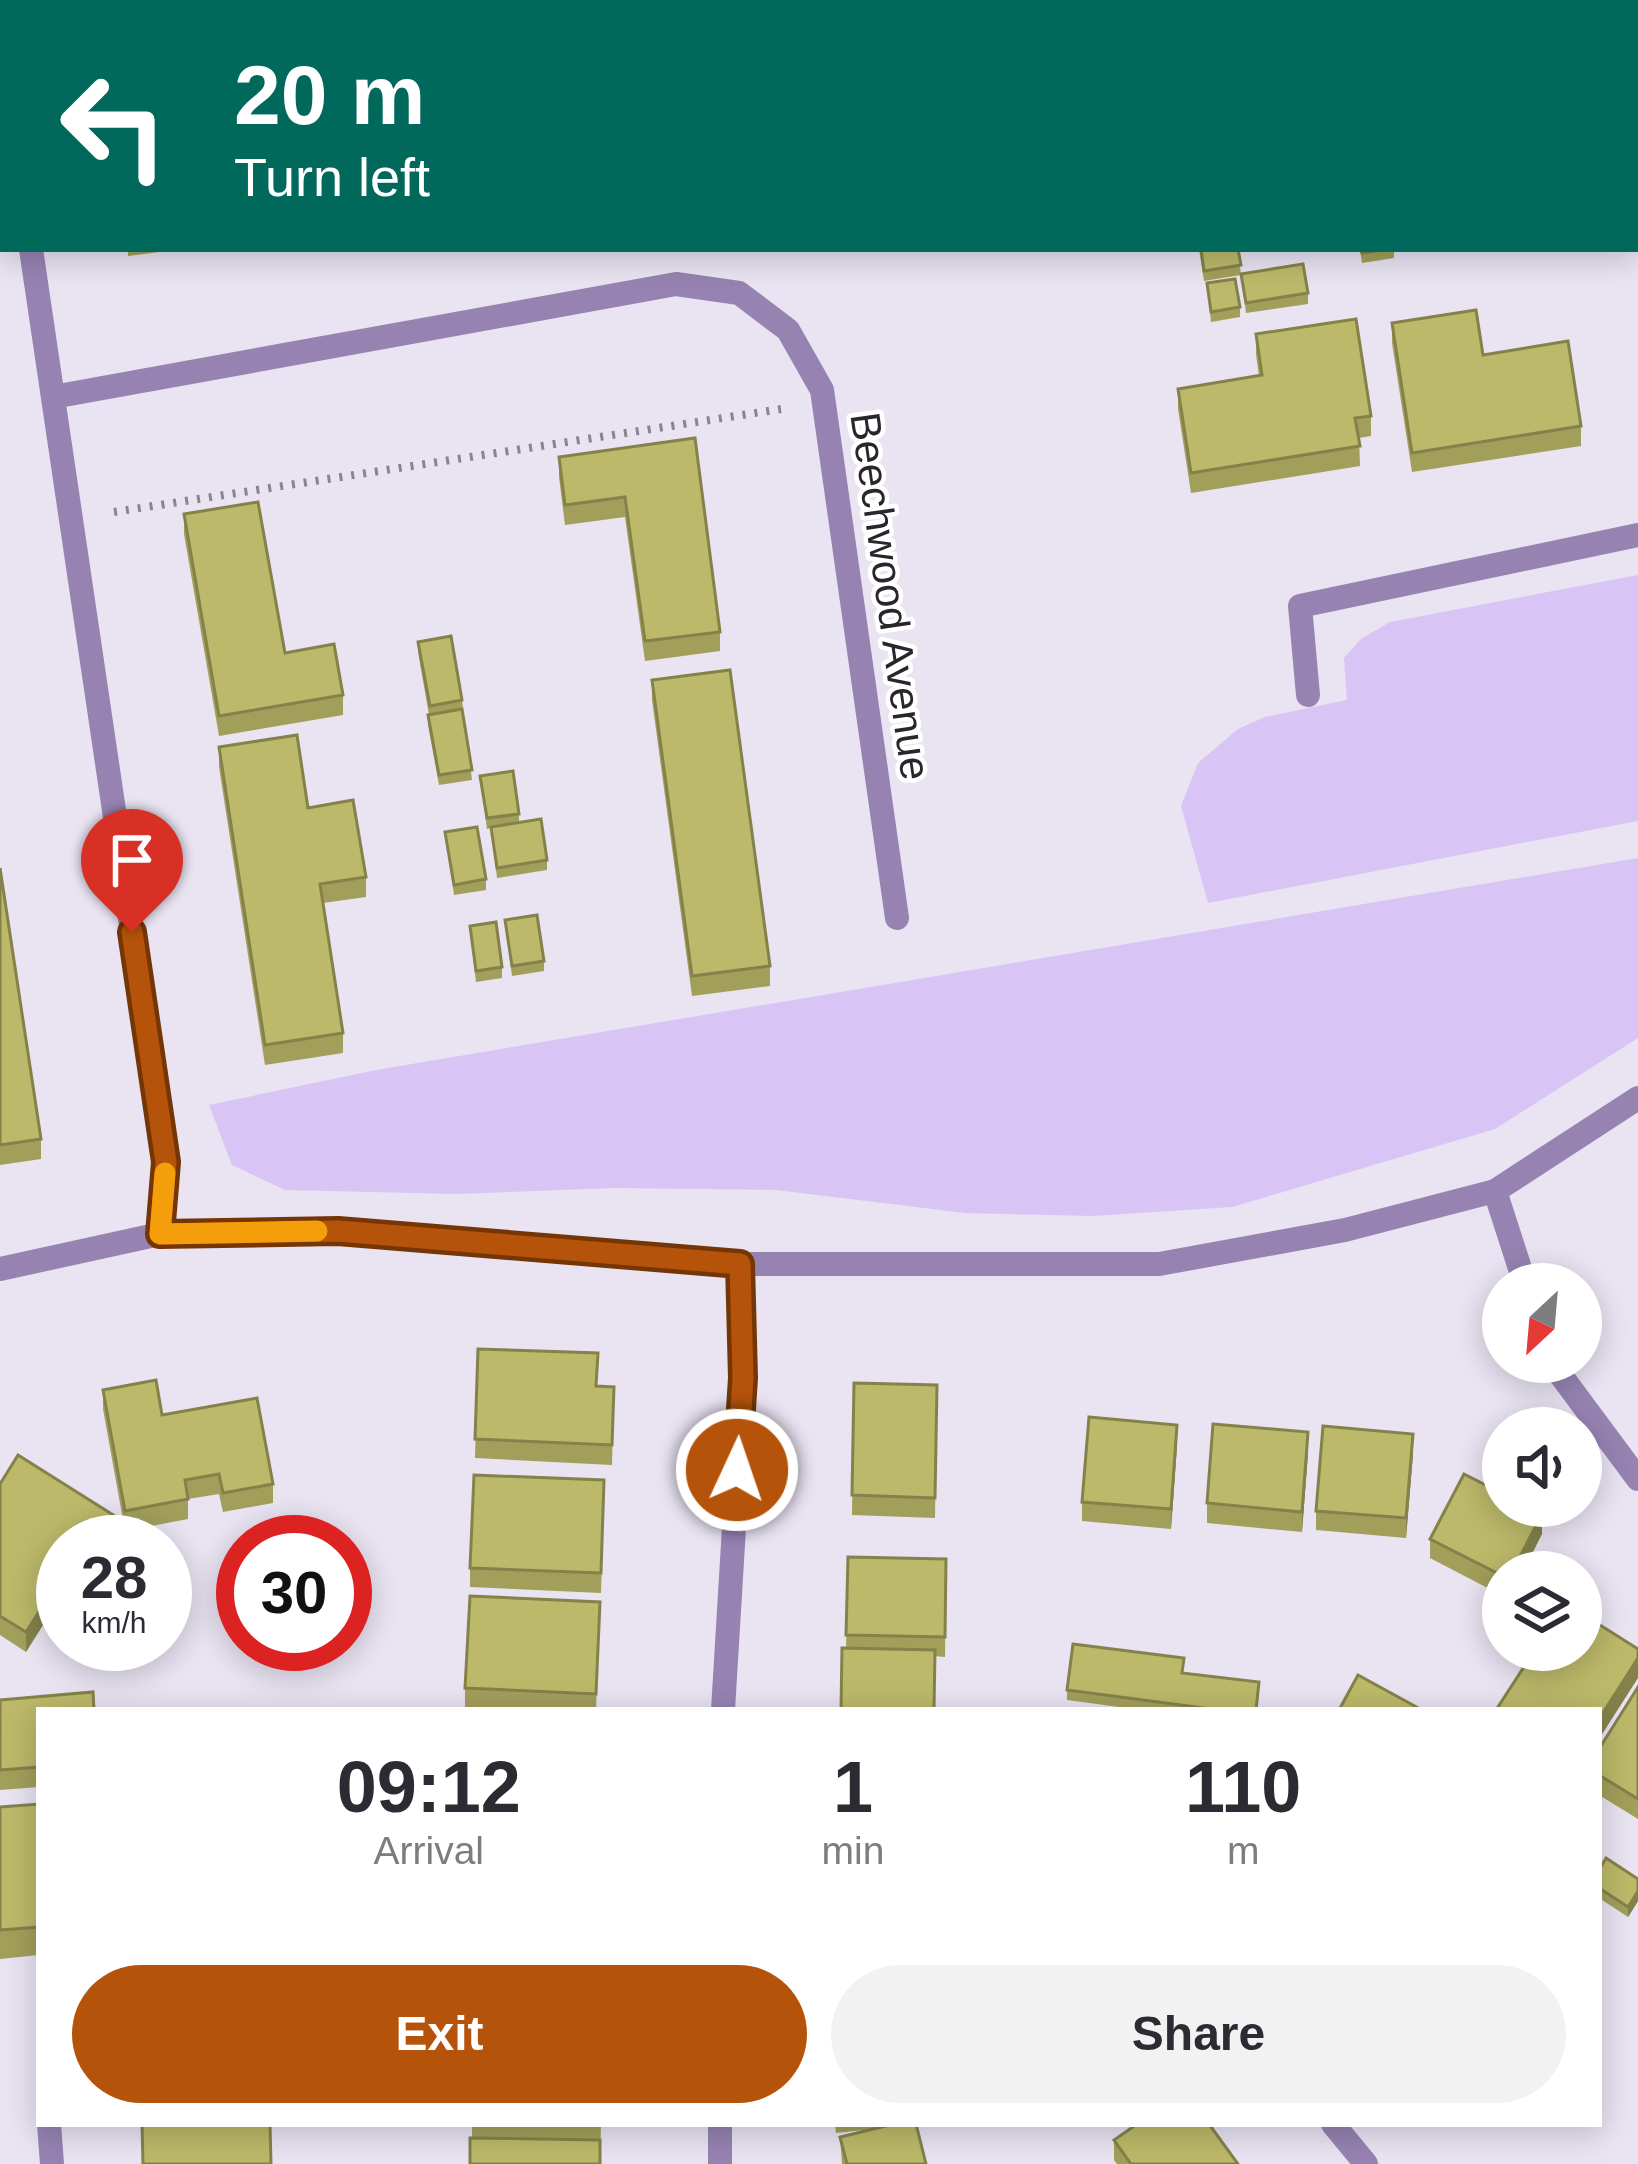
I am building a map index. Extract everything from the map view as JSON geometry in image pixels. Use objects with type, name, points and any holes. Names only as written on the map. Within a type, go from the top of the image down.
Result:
[{"type":"street","points":[[31,252],[166,1162],[160,1234]]},
{"type":"street","name":"Beechwood Avenue","points":[[53,398],[676,284],[739,293],[788,330],[822,390],[897,918]]},
{"type":"street","points":[[1308,695],[1300,606],[1638,535]]},
{"type":"street","points":[[0,1269],[160,1234],[338,1231],[740,1264],[1159,1264],[1345,1230],[1496,1191],[1638,1099]]},
{"type":"street","points":[[1496,1191],[1519,1263]]},
{"type":"street","points":[[723,1707],[743,1378],[740,1264]]},
{"type":"street","points":[[1567,1383],[1638,1479]]},
{"type":"street","points":[[50,2127],[52,2164]]},
{"type":"street","points":[[720,2127],[720,2164]]},
{"type":"street","points":[[1336,2127],[1366,2164]]},
{"type":"path","points":[[71,519],[824,402]]},
{"type":"shaded area","points":[[1638,575],[1638,821],[1208,903],[1181,806],[1198,763],[1238,729],[1265,717],[1347,700],[1344,658],[1361,639],[1390,622]]},
{"type":"shaded area","points":[[1638,858],[1638,1038],[1495,1129],[1232,1207],[1092,1216],[965,1213],[776,1190],[613,1188],[457,1194],[285,1190],[232,1165],[209,1105],[376,1070]]},
{"type":"building","points":[[1201,252],[1239,252],[1241,265],[1204,271]]},
{"type":"building","points":[[1303,264],[1308,293],[1246,303],[1241,274]]},
{"type":"building","points":[[1235,279],[1240,307],[1211,312],[1207,283]]},
{"type":"building","points":[[1476,310],[1483,355],[1568,341],[1581,426],[1412,453],[1392,323]]},
{"type":"building","points":[[1356,319],[1371,416],[1355,418],[1360,446],[1191,473],[1178,389],[1262,375],[1256,334]]},
{"type":"building","points":[[695,438],[720,632],[645,641],[625,497],[565,505],[559,457]]},
{"type":"building","points":[[258,502],[285,653],[334,644],[343,695],[219,716],[184,514]]},
{"type":"building","points":[[451,636],[462,700],[430,706],[418,642]]},
{"type":"building","points":[[730,670],[770,966],[692,976],[652,680]]},
{"type":"building","points":[[462,709],[472,770],[439,775],[428,715]]},
{"type":"building","points":[[297,735],[308,808],[353,800],[366,877],[320,884],[343,1033],[265,1045],[219,747]]},
{"type":"building","points":[[513,771],[519,814],[487,818],[480,776]]},
{"type":"building","points":[[541,819],[547,860],[497,868],[491,827]]},
{"type":"building","points":[[477,827],[486,879],[454,885],[445,832]]},
{"type":"building","points":[[0,868],[41,1139],[0,1145]]},
{"type":"building","points":[[537,915],[544,961],[512,966],[505,920]]},
{"type":"building","points":[[496,922],[502,967],[476,971],[470,926]]},
{"type":"building","points":[[478,1349],[598,1353],[596,1386],[614,1387],[612,1445],[475,1439]]},
{"type":"building","points":[[156,1380],[162,1415],[257,1398],[273,1484],[223,1493],[219,1474],[185,1480],[188,1499],[125,1511],[103,1390]]},
{"type":"building","points":[[854,1383],[937,1385],[935,1498],[852,1495]]},
{"type":"building","points":[[1089,1417],[1177,1425],[1171,1509],[1082,1502]]},
{"type":"building","points":[[1213,1424],[1308,1432],[1302,1512],[1207,1503]]},
{"type":"building","points":[[1323,1426],[1413,1434],[1406,1518],[1316,1511]]},
{"type":"building","points":[[18,1455],[113,1515],[36,1515],[36,1616],[26,1632],[0,1616],[0,1484]]},
{"type":"building","points":[[1464,1474],[1482,1483],[1482,1527],[1535,1527],[1523,1551],[1482,1551],[1482,1565],[1430,1539]]},
{"type":"building","points":[[474,1475],[604,1480],[601,1573],[470,1568]]},
{"type":"building","points":[[848,1557],[946,1559],[945,1637],[846,1635]]},
{"type":"building","points":[[470,1596],[600,1602],[596,1694],[465,1688]]},
{"type":"building","points":[[1602,1626],[1638,1649],[1638,1658],[1602,1714],[1602,1707],[1498,1707],[1521,1671],[1602,1671]]},
{"type":"building","points":[[1073,1644],[1184,1658],[1182,1673],[1259,1682],[1256,1707],[1196,1707],[1067,1690]]},
{"type":"building","points":[[842,1648],[935,1650],[934,1707],[841,1707]]},
{"type":"building","points":[[1358,1675],[1417,1707],[1341,1707]]},
{"type":"building","points":[[1638,1687],[1638,1799],[1602,1777],[1602,1744]]},
{"type":"building","points":[[93,1692],[94,1707],[36,1707],[36,1767],[0,1770],[0,1700]]},
{"type":"building","points":[[36,1804],[36,1927],[0,1930],[0,1807]]},
{"type":"building","points":[[1606,1858],[1638,1879],[1638,1891],[1628,1907],[1602,1890]]},
{"type":"building","points":[[142,2127],[270,2127],[271,2164],[143,2164]]},
{"type":"building","points":[[882,2127],[917,2127],[926,2164],[847,2164],[840,2137]]},
{"type":"building","points":[[1133,2127],[1211,2127],[1238,2164],[1131,2164],[1114,2140]]},
{"type":"building","points":[[470,2138],[600,2140],[600,2164],[470,2164]]},
{"type":"slow traffic","points":[[165,1173],[160,1234],[317,1231]]},
{"type":"route","points":[[132,932],[166,1162],[160,1234],[338,1231],[740,1264],[743,1378],[737,1470]]}]
